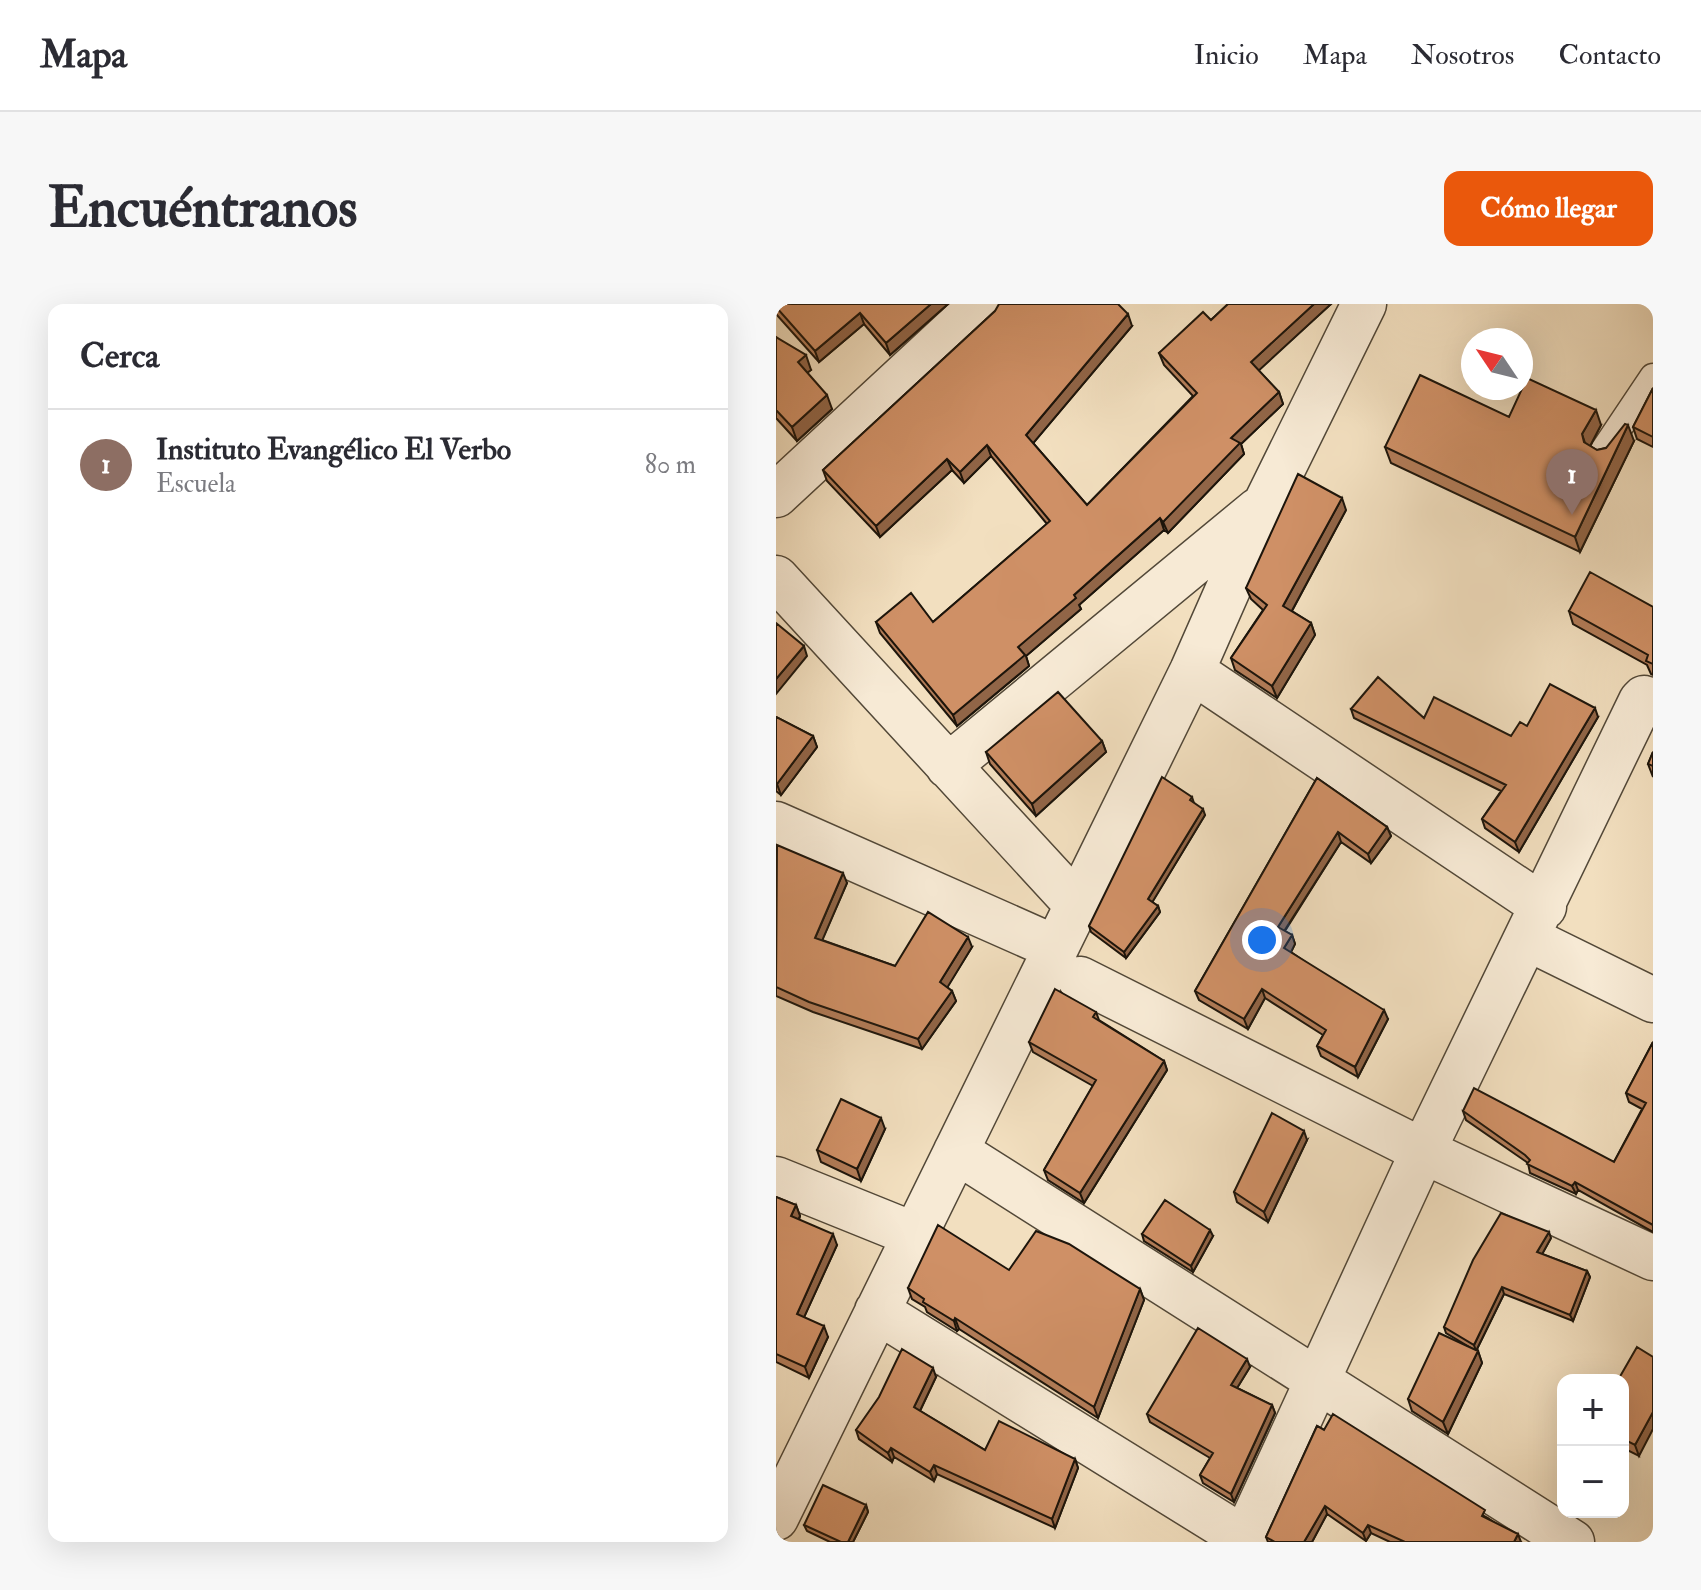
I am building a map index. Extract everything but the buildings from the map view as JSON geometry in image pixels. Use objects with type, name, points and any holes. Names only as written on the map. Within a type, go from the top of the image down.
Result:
[{"type":"street","points":[[776,495],[982,304]]},
{"type":"street","points":[[776,1518],[956,1151],[1068,963],[1077,905],[1192,671],[1266,503],[1364,304]]},
{"type":"street","points":[[948,766],[1266,503]]},
{"type":"street","points":[[776,578],[1077,905]]},
{"type":"street","points":[[1192,671],[1535,923],[1653,1000]]},
{"type":"street","points":[[877,1311],[1244,1540],[1423,1151],[1641,701],[1647,698],[1653,701]]},
{"type":"street","points":[[776,824],[1068,963],[1423,1151],[1653,1258]]},
{"type":"street","points":[[956,1151],[1315,1382],[1572,1542]]},
{"type":"street","points":[[776,1179],[915,1235]]},
{"type":"lane","points":[[1604,450],[1653,377]]},
{"type":"place","name":"Instituto Evangélico El Verbo","points":[[1572,515]]}]
